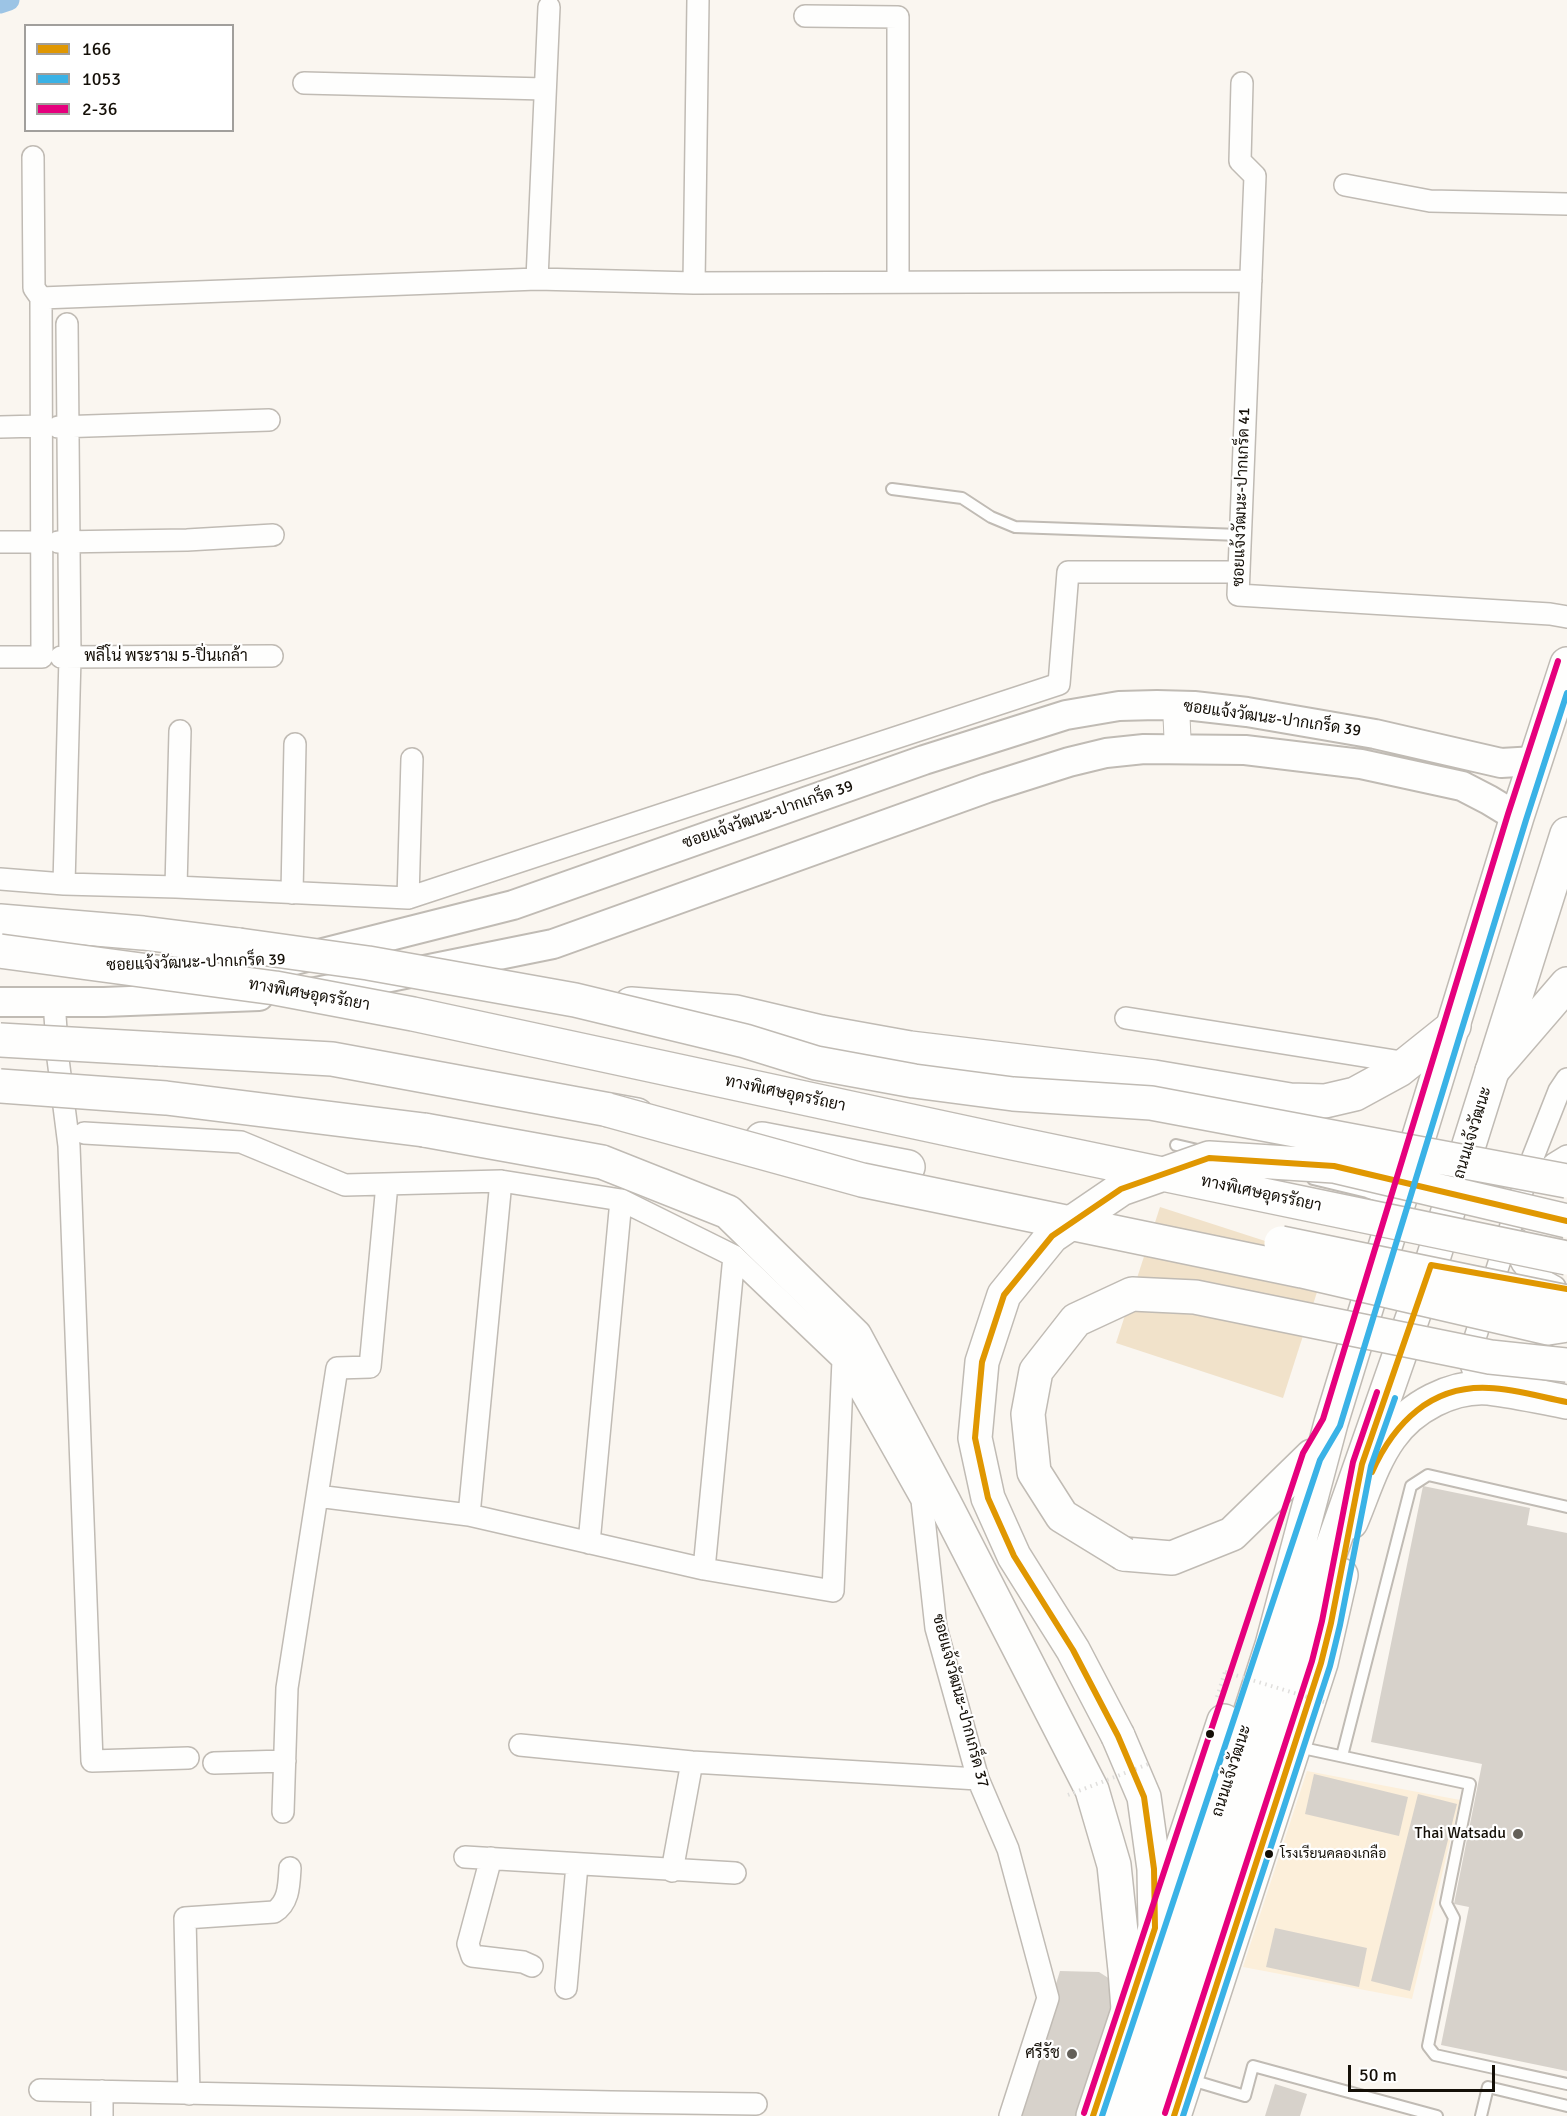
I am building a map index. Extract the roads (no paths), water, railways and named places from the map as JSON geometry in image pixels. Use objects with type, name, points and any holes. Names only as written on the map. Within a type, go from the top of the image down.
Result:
[{"type":"main road","name":"ถนนแจ้งวัฒนะ","points":[[1145,2116],[1171,1999],[1272,1645],[1331,1423],[1517,818],[1567,664]]},
{"type":"main road","name":"ซอยแจ้งวัฒนะ-ปากเกร็ด 39","points":[[0,965],[103,967],[287,962],[513,905],[924,760],[1066,715],[1119,706],[1176,706],[1247,712],[1375,734],[1501,763],[1536,760]]},
{"type":"main road","name":"ซอยแจ้งวัฒนะ-ปากเกร็ด 39","points":[[0,1002],[104,1002],[310,993],[553,944],[987,788],[1069,762],[1106,753],[1144,749],[1245,750],[1361,764],[1461,786],[1517,818]]},
{"type":"main road","name":"ถนนแจ้งวัฒนะ","points":[[1120,2116],[1171,1999],[1362,1464],[1431,1265],[1567,834]]},
{"type":"main road","points":[[0,921],[143,933],[368,963],[575,1000],[745,1041],[816,1063],[903,1079],[1013,1094],[1151,1103],[1567,1180]]},
{"type":"main road","name":"ทางพิเศษอุดรรัถยา","points":[[0,951],[229,981],[413,1014],[1013,1143],[1564,1284]]},
{"type":"main road","points":[[1492,1071],[1567,984]]},
{"type":"main road","points":[[575,1000],[736,1012],[821,1032],[910,1048],[1154,1077],[1290,1100],[1325,1101],[1355,1094],[1408,1063],[1454,1026]]},
{"type":"main road","points":[[0,1040],[332,1059],[908,1167],[1564,1284]]},
{"type":"main road","points":[[0,1086],[166,1098],[424,1130],[602,1162],[728,1212],[855,1336],[944,1502],[1092,1790],[1114,1865],[1128,2009]]},
{"type":"main road","points":[[608,1110],[862,1180],[1302,1271],[1548,1328],[1567,1326]]},
{"type":"main road","points":[[1155,1928],[1154,1869],[1144,1797],[1118,1736],[1072,1650],[1014,1556],[988,1498],[975,1438],[982,1362],[1005,1295],[1052,1236],[1121,1189],[1209,1158],[1334,1166],[1567,1221]]},
{"type":"main road","points":[[1312,1456],[1232,1533],[1172,1558],[1124,1554],[1062,1516],[1034,1472],[1029,1414],[1036,1371],[1076,1320],[1132,1294],[1195,1297],[1490,1357],[1567,1365]]},
{"type":"main road","points":[[1351,1522],[1390,1437],[1407,1419],[1434,1400],[1454,1391],[1487,1388],[1567,1402]]},
{"type":"main road","name":"ถนนแจ้งวัฒนะ","points":[[1094,2116],[1312,1456],[1331,1423]]},
{"type":"main road","name":"ถนนแจ้งวัฒนะ","points":[[1174,2116],[1321,1663],[1362,1464]]},
{"type":"street","points":[[694,284],[698,0]]},
{"type":"street","points":[[537,279],[549,7]]},
{"type":"street","points":[[805,16],[898,17],[897,282]]},
{"type":"street","name":"ซอยแจ้งวัฒนะ-ปากเกร็ด 41","points":[[1242,82],[1240,161],[1255,177],[1238,596],[1550,614],[1567,617]]},
{"type":"street","points":[[304,83],[545,89]]},
{"type":"street","points":[[33,157],[34,288],[41,298],[56,426],[58,657],[64,884]]},
{"type":"street","points":[[1344,185],[1430,201],[1567,204]]},
{"type":"street","points":[[41,298],[537,279],[694,284],[1251,281]]},
{"type":"street","points":[[56,426],[67,324]]},
{"type":"street","points":[[0,427],[269,420]]},
{"type":"street","points":[[0,542],[187,540],[273,535]]},
{"type":"street","points":[[0,879],[64,884],[408,898],[1059,684],[1068,572],[1239,572]]},
{"type":"street","name":"พลีโน่ พระราม 5-ปิ่นเกล้า","points":[[0,657],[272,656]]},
{"type":"street","points":[[1176,706],[1178,749]]},
{"type":"street","points":[[176,888],[180,731]]},
{"type":"street","points":[[292,893],[295,744]]},
{"type":"street","points":[[408,898],[412,759]]},
{"type":"street","points":[[54,1001],[58,1059],[69,1146],[92,1761],[189,1758]]},
{"type":"street","points":[[1126,1018],[1408,1063]]},
{"type":"street","points":[[1487,1388],[1475,1378],[1471,1359],[1475,1338],[1533,1157],[1555,1102],[1567,1079]]},
{"type":"street","name":"ซอยแจ้งวัฒนะ-ปากเกร็ด 37","points":[[84,1133],[241,1142],[345,1185],[501,1181],[621,1200],[734,1256],[843,1360],[922,1500],[936,1628],[978,1779],[1008,1849],[1048,1998],[1010,2116]]},
{"type":"street","points":[[1520,1198],[1535,1180],[1567,1156]]},
{"type":"street","points":[[469,1515],[501,1181]]},
{"type":"street","points":[[283,1812],[287,1688],[337,1368],[370,1367],[387,1184]]},
{"type":"street","points":[[589,1543],[621,1200]]},
{"type":"street","points":[[1522,1276],[1516,1250],[1519,1231],[1534,1209],[1567,1206]]},
{"type":"street","points":[[704,1569],[734,1256]]},
{"type":"street","points":[[1431,1265],[1498,1268],[1522,1276],[1564,1284]]},
{"type":"street","points":[[317,1496],[469,1515],[704,1569],[833,1591],[843,1360]]},
{"type":"street","points":[[520,1745],[692,1762],[978,1779]]},
{"type":"street","points":[[214,1763],[285,1761]]},
{"type":"street","points":[[672,1871],[692,1762]]},
{"type":"street","points":[[465,1857],[735,1873]]},
{"type":"street","points":[[491,1858],[468,1944],[469,1951],[472,1956],[523,1962],[532,1966]]},
{"type":"street","points":[[566,1989],[577,1865]]},
{"type":"street","points":[[189,2094],[185,1918],[274,1912],[282,1907],[289,1887],[290,1868]]},
{"type":"street","points":[[40,2090],[611,2109],[756,2104]]},
{"type":"street","points":[[102,2091],[102,2116]]},
{"type":"lane","points":[[892,489],[962,498],[991,517],[1015,527],[1240,535]]},
{"type":"lane","points":[[1176,1145],[1367,1192],[1399,1204]]},
{"type":"lane","points":[[1342,1756],[1411,1486],[1428,1475],[1567,1507]]},
{"type":"lane","points":[[1294,1746],[1470,1784],[1446,1903],[1454,1918],[1428,2046],[1435,2055],[1567,2084]]},
{"type":"lane","points":[[1185,2078],[1245,2096],[1253,2066],[1437,2116]]},
{"type":"lane","points":[[1481,2116],[1488,2087],[1567,2106]]},
{"type":"waterway","points":[[0,3],[9,0]]},
{"type":"place","name":"Thai Watsadu","points":[[1518,1834]]},
{"type":"place","name":"โรงเรียนคลองเกลือ","points":[[1269,1854]]},
{"type":"place","name":"ศรีรัช","points":[[1072,2054]]}]
